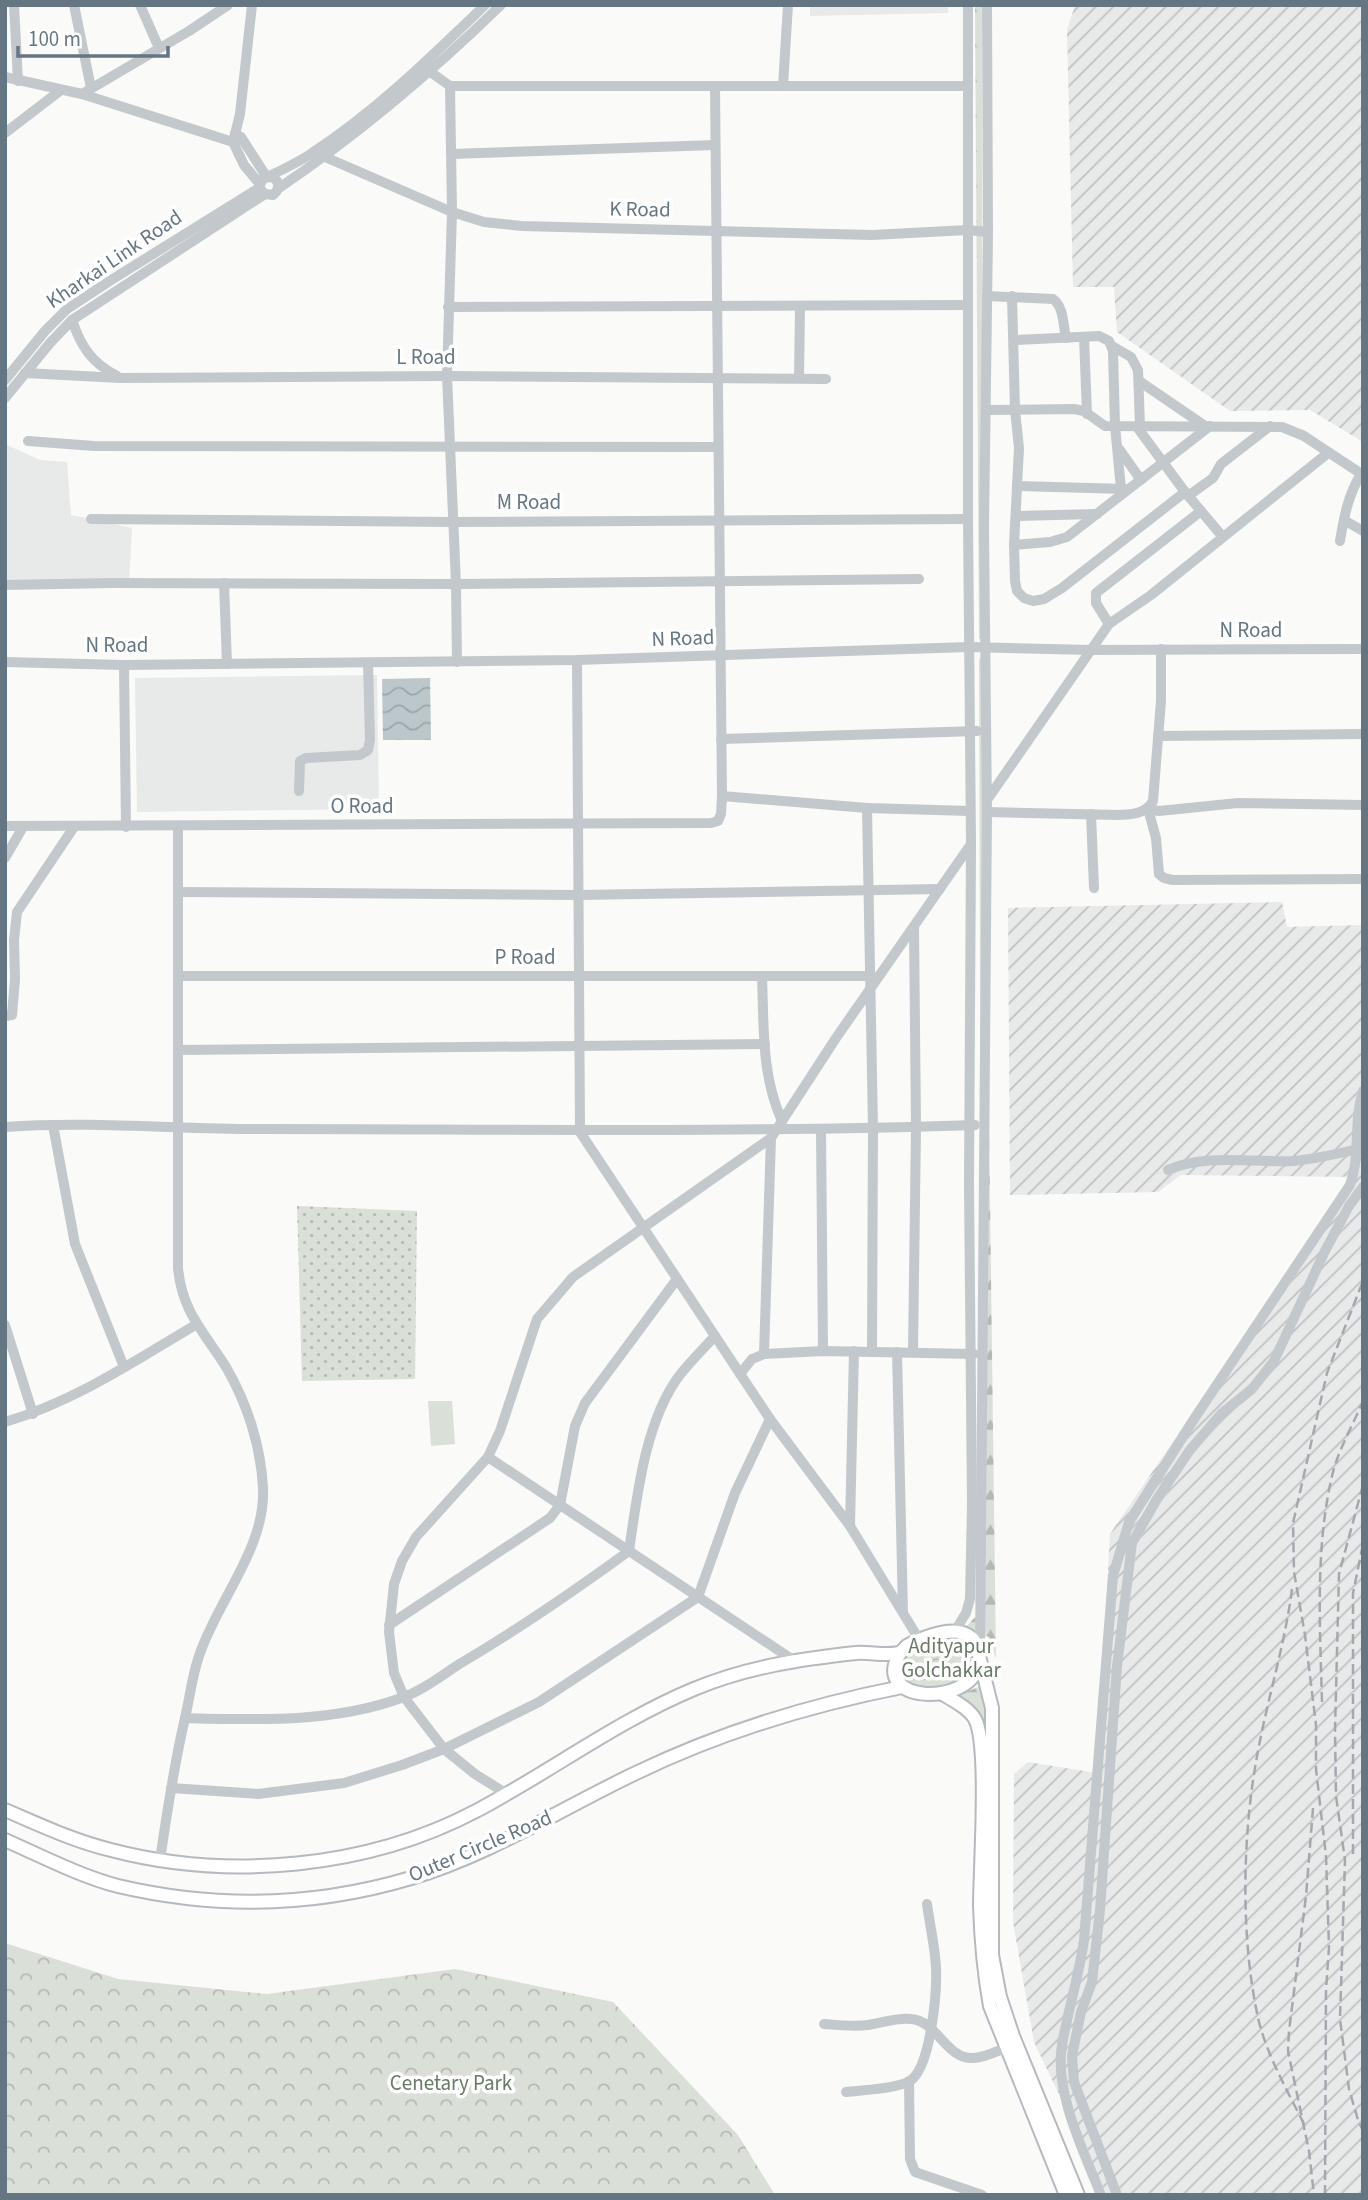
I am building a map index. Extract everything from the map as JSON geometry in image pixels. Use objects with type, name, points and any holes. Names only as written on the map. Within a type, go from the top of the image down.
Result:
[{"type":"main road","points":[[5,1810],[48,1830],[109,1850],[213,1867],[267,1865],[354,1854],[438,1828],[507,1794],[644,1713],[693,1689],[740,1672],[793,1660],[862,1652],[900,1653],[920,1641],[955,1631],[972,1638],[977,1644],[991,1698],[992,1955],[1000,1997],[1013,2036],[1078,2195]]},
{"type":"main road","points":[[900,1653],[895,1673],[897,1681],[902,1687],[917,1694],[942,1693],[968,1682],[978,1670],[980,1658]]},
{"type":"main road","name":"Outer Circle Road","points":[[5,1840],[115,1885],[197,1900],[245,1903],[302,1901],[356,1892],[412,1878],[472,1854],[637,1772],[733,1732],[832,1702],[902,1687]]},
{"type":"main road","points":[[942,1693],[968,1711],[975,1719],[979,1731],[980,1907],[990,2006],[1066,2195]]},
{"type":"street","points":[[14,5],[18,81]]},
{"type":"street","points":[[74,5],[86,91]]},
{"type":"street","points":[[140,5],[159,48]]},
{"type":"street","points":[[86,91],[228,5]]},
{"type":"street","points":[[5,398],[72,320],[264,184],[244,165],[234,138],[243,96],[252,5]]},
{"type":"street","name":"Kharkai Link Road","points":[[5,380],[44,331],[68,309],[319,148],[426,69],[485,5]]},
{"type":"street","name":"Kharkai Link Road","points":[[264,184],[277,180],[279,188],[325,157],[501,5]]},
{"type":"street","points":[[783,86],[788,5]]},
{"type":"street","points":[[968,5],[970,1125],[982,1634],[980,1658]]},
{"type":"street","points":[[955,1631],[966,1613],[970,1599],[985,1124],[987,5]]},
{"type":"street","points":[[426,69],[450,86],[968,86]]},
{"type":"street","points":[[5,77],[61,90],[86,91],[234,138]]},
{"type":"street","points":[[450,86],[452,212],[447,376],[457,662]]},
{"type":"street","points":[[715,86],[722,796],[867,808],[970,811]]},
{"type":"street","points":[[5,133],[61,90]]},
{"type":"street","points":[[451,154],[715,145]]},
{"type":"street","name":"K Road","points":[[325,157],[452,212],[484,222],[521,226],[872,236],[967,230],[988,232]]},
{"type":"street","points":[[987,296],[1053,299],[1061,311],[1066,338]]},
{"type":"street","points":[[1012,296],[1014,410],[1019,448],[1014,581],[1017,592],[1024,598],[1033,601],[1062,588],[1187,494],[1213,478],[1218,467],[1270,426]]},
{"type":"street","points":[[448,307],[968,305]]},
{"type":"street","points":[[799,378],[800,307]]},
{"type":"street","points":[[72,320],[79,341],[89,356],[120,378]]},
{"type":"street","points":[[1084,337],[1087,414]]},
{"type":"street","points":[[1014,340],[1105,338],[1136,363],[1139,381],[1138,427],[1163,463],[1222,536]]},
{"type":"street","points":[[1112,346],[1115,426],[1125,489]]},
{"type":"street","name":"L Road","points":[[25,373],[120,378],[447,376],[826,379]]},
{"type":"street","points":[[1139,381],[1208,426]]},
{"type":"street","points":[[986,410],[1074,409],[1105,426],[1270,426],[1293,431],[1362,475],[1353,487],[1340,541]]},
{"type":"street","points":[[1014,545],[1050,542],[1067,537],[1208,426]]},
{"type":"street","points":[[28,441],[94,446],[718,447]]},
{"type":"street","points":[[1117,446],[1141,480]]},
{"type":"street","points":[[987,806],[1109,624],[1151,595],[1328,453]]},
{"type":"street","points":[[1017,486],[1125,489]]},
{"type":"street","points":[[1109,624],[1094,598],[1097,593],[1201,511]]},
{"type":"street","points":[[1016,516],[1098,514]]},
{"type":"street","name":"M Road","points":[[91,519],[719,522],[968,519]]},
{"type":"street","points":[[1344,520],[1363,531]]},
{"type":"street","points":[[5,584],[456,584],[919,579]]},
{"type":"street","points":[[224,583],[227,664]]},
{"type":"street","name":"N Road","points":[[5,662],[124,665],[457,662],[969,647],[1092,650],[1363,649]]},
{"type":"street","points":[[1161,649],[1161,701],[1153,801],[1148,809],[1156,838],[1159,874],[1173,880],[1363,879]]},
{"type":"street","points":[[577,660],[580,1132],[770,1419],[850,1526],[920,1641]]},
{"type":"street","points":[[299,791],[300,761],[306,758],[360,755],[368,750],[368,663]]},
{"type":"street","points":[[124,665],[126,827]]},
{"type":"street","points":[[721,739],[986,730]]},
{"type":"street","points":[[1158,736],[1363,734]]},
{"type":"street","name":"O Road","points":[[5,826],[711,823],[718,821],[721,814],[722,796]]},
{"type":"street","points":[[987,806],[1128,814],[1148,809],[1159,811],[1238,803],[1363,805]]},
{"type":"street","points":[[867,808],[872,976],[872,1352]]},
{"type":"street","points":[[1091,814],[1094,888]]},
{"type":"street","points":[[160,1860],[193,1675],[200,1653],[258,1533],[263,1491],[261,1463],[248,1412],[226,1368],[187,1307],[180,1289],[177,1268],[178,826]]},
{"type":"street","points":[[5,858],[23,827]]},
{"type":"street","points":[[5,1016],[12,1015],[11,911],[74,827]]},
{"type":"street","points":[[507,1794],[475,1774],[444,1749],[404,1698],[394,1673],[389,1625],[394,1584],[402,1561],[416,1537],[488,1457],[500,1431],[537,1320],[573,1277],[777,1129],[836,1038],[971,844]]},
{"type":"street","points":[[178,892],[578,895],[940,890]]},
{"type":"street","points":[[913,1352],[916,1127],[914,927]]},
{"type":"street","name":"P Road","points":[[178,976],[872,976]]},
{"type":"street","points":[[762,976],[768,1083],[777,1129],[764,1354]]},
{"type":"street","points":[[178,1050],[765,1044]]},
{"type":"street","points":[[1101,2195],[1065,2096],[1060,2070],[1062,2046],[1080,1972],[1084,1940],[1113,1576],[1129,1522],[1196,1416],[1350,1185],[1356,1168],[1359,1105],[1363,1091]]},
{"type":"street","points":[[5,1126],[178,1129],[821,1129],[985,1124]]},
{"type":"street","points":[[53,1125],[75,1244],[124,1367]]},
{"type":"street","points":[[821,1129],[823,1351]]},
{"type":"street","points":[[1168,1170],[1185,1162],[1293,1161],[1358,1149]]},
{"type":"street","points":[[1117,2195],[1074,2082],[1072,2067],[1073,2044],[1094,1970],[1115,1722],[1117,1666],[1132,1543],[1190,1450],[1221,1414],[1252,1389],[1275,1361],[1325,1251],[1349,1206],[1363,1187]]},
{"type":"street","points":[[389,1625],[550,1518],[560,1505],[575,1426],[585,1403],[677,1279]]},
{"type":"street","points":[[5,1422],[33,1414],[83,1391],[197,1324]]},
{"type":"street","points":[[5,1325],[33,1414]]},
{"type":"street","points":[[185,1718],[257,1720],[312,1716],[349,1711],[404,1698],[510,1634],[629,1551],[640,1475],[653,1431],[678,1378],[715,1336]]},
{"type":"street","points":[[740,1374],[752,1359],[764,1354],[854,1351],[976,1354]]},
{"type":"street","points":[[850,1526],[854,1351]]},
{"type":"street","points":[[897,1352],[903,1614]]},
{"type":"street","points":[[171,1788],[282,1793],[364,1778],[444,1749],[539,1702],[698,1597],[735,1493],[770,1419]]},
{"type":"street","points":[[488,1457],[793,1660]]},
{"type":"street","points":[[1113,1576],[1127,1575]]},
{"type":"street","points":[[926,1905],[936,1969],[936,1993],[931,2027],[920,2067],[909,2081],[910,2159],[915,2172],[982,2195]]},
{"type":"street","points":[[824,2024],[865,2025],[912,2019],[931,2027],[949,2047],[965,2057],[985,2055],[1005,2048]]},
{"type":"street","points":[[1062,2046],[1073,2044]]},
{"type":"street","points":[[846,2092],[909,2081]]},
{"type":"shaded area","points":[[810,5],[948,5],[948,13],[810,16]]},
{"type":"shaded area","points":[[1075,5],[1363,5],[1363,442],[1310,410],[1230,411],[1117,332],[1114,287],[1073,287],[1067,30]]},
{"type":"shaded area","points":[[5,444],[40,460],[67,462],[71,515],[132,528],[129,583],[5,586]]},
{"type":"shaded area","points":[[377,675],[379,809],[137,812],[135,678]]},
{"type":"shaded area","points":[[1282,902],[1287,927],[1363,925],[1363,2195],[1107,2195],[1034,2042],[1013,1922],[1014,1774],[1028,1762],[1097,1773],[1110,1534],[1353,1177],[1181,1175],[1158,1192],[1010,1195],[1008,908]]},
{"type":"green space","points":[[975,5],[982,5],[983,640],[979,639]]},
{"type":"green space","points":[[979,658],[983,660],[996,1659],[989,1637],[973,1632],[960,1633],[980,1612],[982,1585]]},
{"type":"green space","points":[[297,1206],[417,1211],[415,1379],[302,1381]]},
{"type":"green space","points":[[428,1401],[452,1401],[455,1444],[431,1446]]},
{"type":"green space","name":"Adityapur Golchakkar","points":[[944,1634],[963,1635],[977,1650],[976,1666],[958,1683],[909,1686],[899,1679],[905,1650]]},
{"type":"green space","points":[[983,1685],[988,1704],[988,1758],[982,1719],[959,1695]]},
{"type":"green space","name":"Cenetary Park","points":[[5,1943],[118,1979],[267,1994],[455,1969],[613,2002],[738,2135],[775,2195],[5,2195]]},
{"type":"water","points":[[430,678],[431,740],[383,740],[382,679]]},
{"type":"railway","points":[[1325,2195],[1326,1990],[1329,1947],[1326,1856],[1316,1769],[1316,1725],[1294,1572],[1293,1523],[1327,1373],[1363,1281]]},
{"type":"railway","points":[[1322,1702],[1320,1588],[1323,1532],[1332,1476],[1363,1401]]},
{"type":"railway","points":[[1363,1485],[1339,1574],[1335,1731],[1336,1796],[1345,1860],[1340,2019],[1349,2089],[1363,2131]]},
{"type":"railway","points":[[1353,1854],[1353,1593],[1363,1544]]},
{"type":"railway","points":[[1292,1589],[1253,1783],[1245,1886],[1249,1957],[1259,2022],[1273,2061],[1304,2124]]},
{"type":"railway","points":[[1313,1808],[1288,2051],[1309,2151],[1314,2195]]}]
